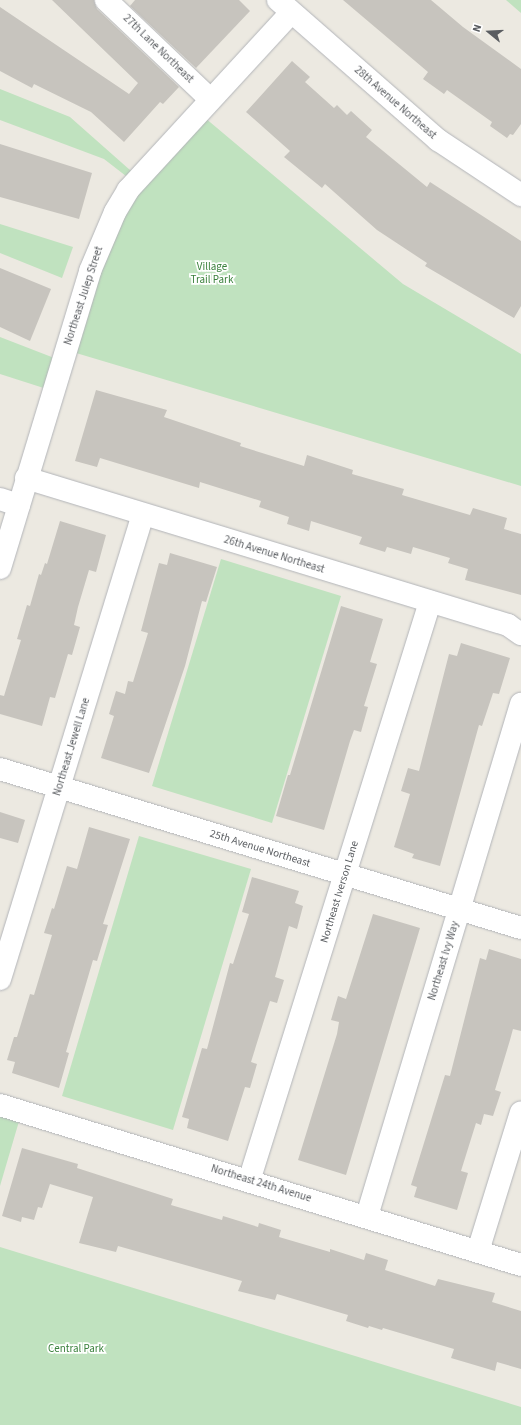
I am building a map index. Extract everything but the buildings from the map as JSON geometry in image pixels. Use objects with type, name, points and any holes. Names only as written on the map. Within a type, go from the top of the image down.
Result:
[{"type":"street","name":"27th Lane Northeast","points":[[106,0],[210,99]]},
{"type":"street","name":"Northeast Julep Street","points":[[0,568],[9,502],[26,478],[90,271],[115,212],[128,190],[210,99],[285,7]]},
{"type":"street","name":"28th Avenue Northeast","points":[[285,7],[438,140],[521,195]]},
{"type":"street","name":"26th Avenue Northeast","points":[[26,478],[508,625],[521,634]]},
{"type":"street","name":"Northeast Jewell Lane","points":[[0,979],[143,514]]},
{"type":"street","name":"Northeast Iverson Lane","points":[[249,1181],[430,602]]},
{"type":"street","name":"Northeast Ivy Way","points":[[367,1216],[521,704]]},
{"type":"street","name":"25th Avenue Northeast","points":[[0,769],[521,928]]},
{"type":"street","name":"Northeast 24th Avenue","points":[[0,1104],[521,1264]]},
{"type":"street","points":[[478,1251],[521,1112]]},
{"type":"green space","points":[[506,0],[521,0],[521,13]]},
{"type":"green space","name":"Village Trail Park","points":[[0,89],[70,117],[139,178],[198,112],[403,284],[521,354],[521,486],[66,350],[135,183],[104,159],[0,120]]},
{"type":"green space","points":[[0,224],[73,247],[62,278],[0,253]]},
{"type":"green space","points":[[0,337],[62,361],[53,391],[0,374]]},
{"type":"green space","points":[[221,559],[341,596],[272,823],[152,786]]},
{"type":"green space","points":[[139,836],[251,869],[173,1130],[62,1096]]},
{"type":"green space","points":[[0,1105],[22,1111],[0,1186]]},
{"type":"green space","name":"Central Park","points":[[0,1247],[521,1407],[521,1425],[0,1425]]}]
